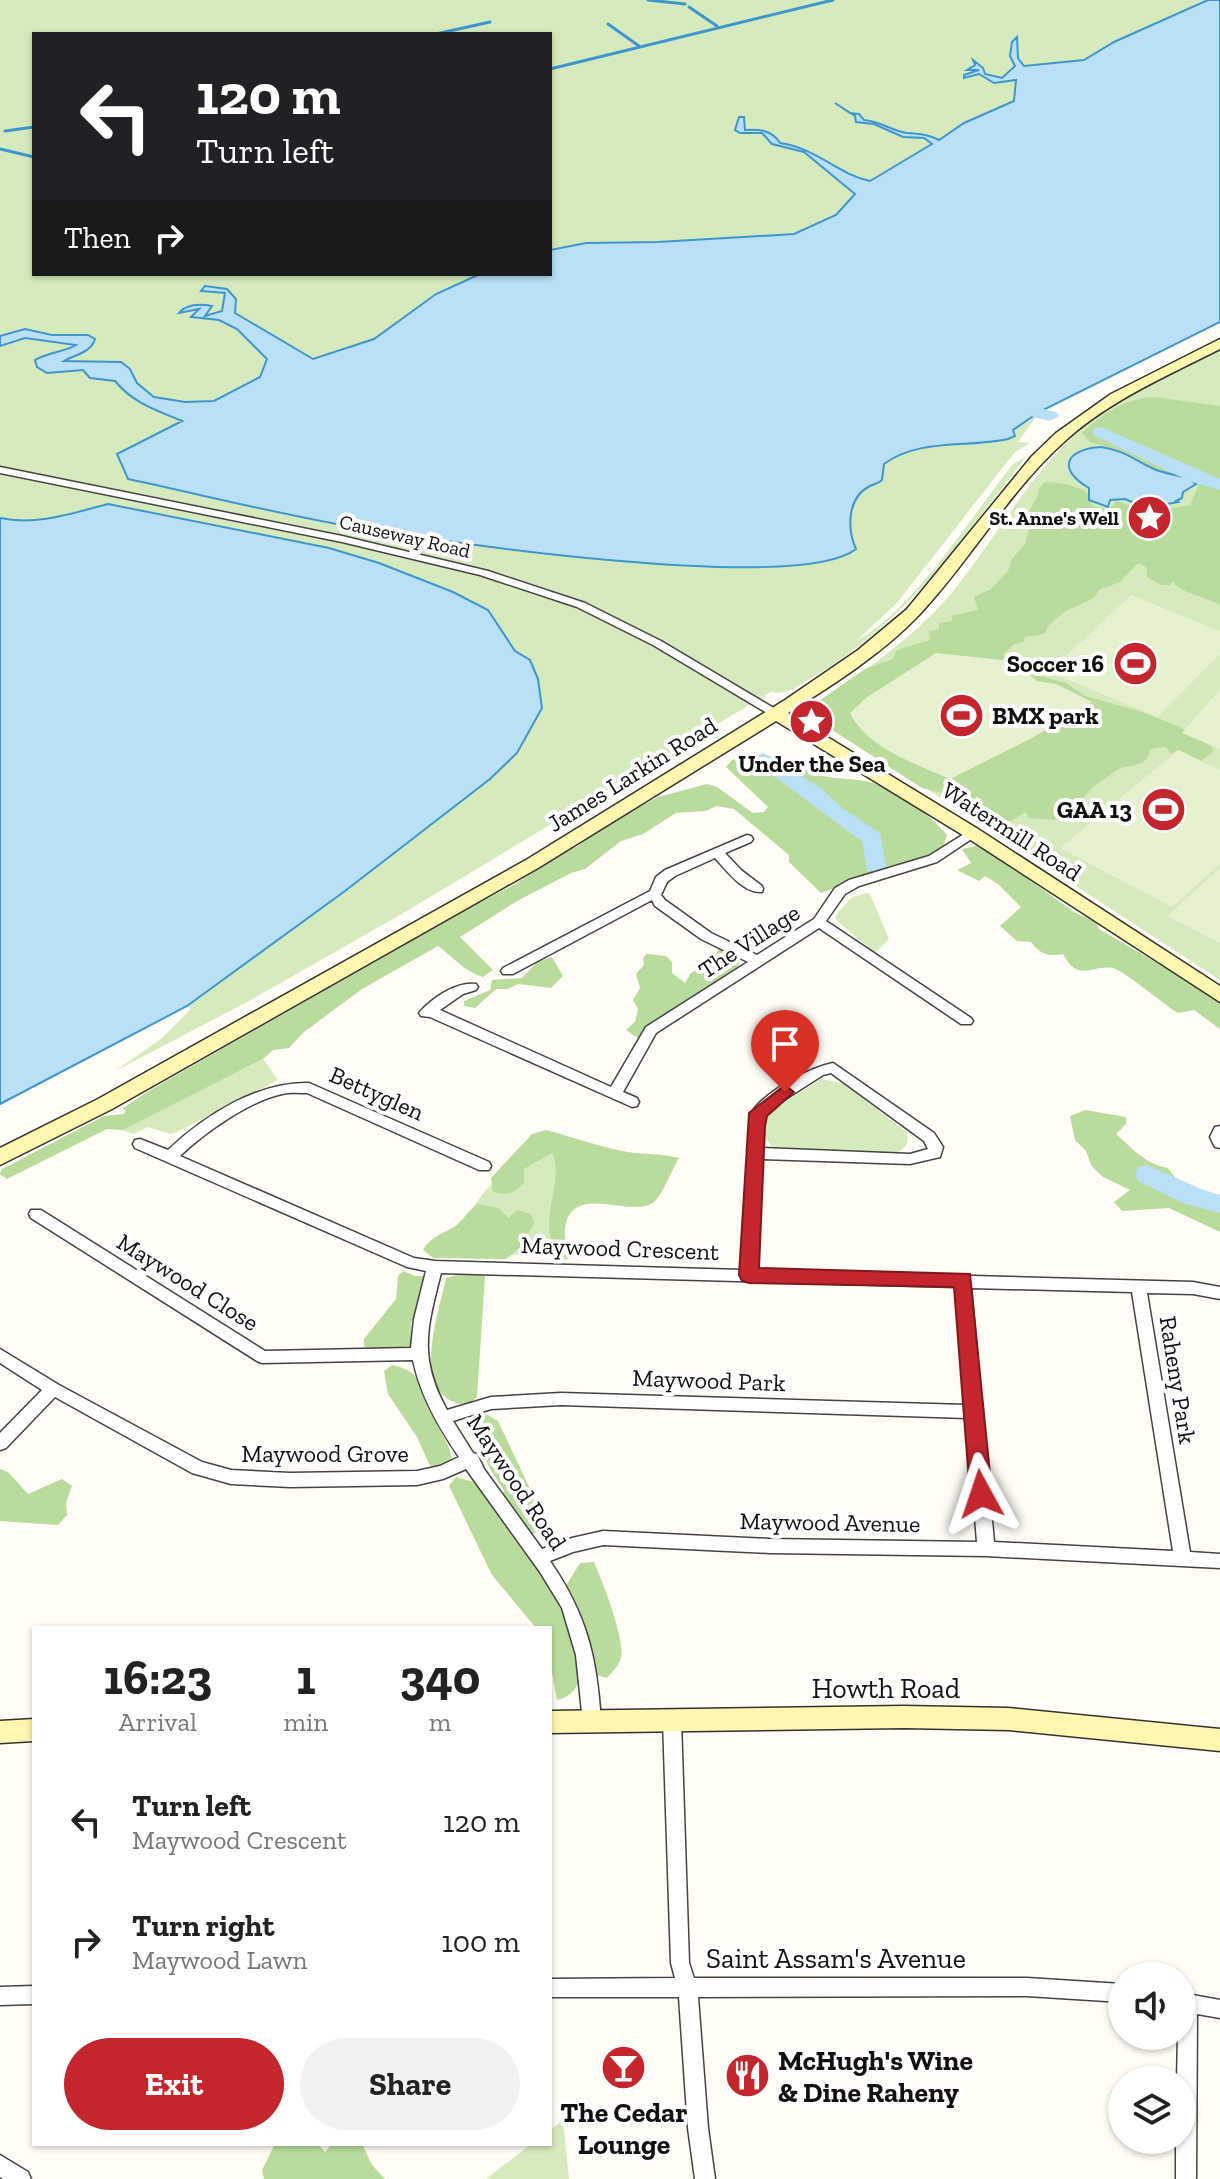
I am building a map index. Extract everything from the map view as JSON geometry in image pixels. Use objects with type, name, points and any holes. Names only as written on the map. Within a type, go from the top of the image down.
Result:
[{"type":"main road","name":"James Larkin Road","points":[[0,1157],[105,1104],[532,864],[776,713],[864,653],[913,612],[1027,470],[1061,436],[1116,397],[1220,343]]},
{"type":"main road","name":"Watermill Road","points":[[776,713],[972,833],[1220,995]]},
{"type":"main road","name":"Howth Road","points":[[552,1722],[904,1717],[1009,1719],[1220,1740]]},
{"type":"main road","points":[[0,1732],[32,1730]]},
{"type":"street","name":"Causeway Road","points":[[0,470],[342,539],[484,573],[581,605],[657,643],[776,713]]},
{"type":"street","name":"The Village","points":[[614,1093],[651,1030],[819,922],[840,891],[854,883],[933,859],[972,833]]},
{"type":"street","points":[[655,895],[661,880],[670,873],[747,839]]},
{"type":"street","points":[[718,853],[736,873],[757,889]]},
{"type":"street","points":[[655,895],[660,903],[706,936],[760,962]]},
{"type":"street","points":[[508,971],[655,895]]},
{"type":"street","points":[[819,922],[966,1021]]},
{"type":"street","points":[[471,987],[459,990],[426,1013],[632,1102]]},
{"type":"street","points":[[749,1275],[750,1209],[758,1113],[791,1088],[826,1068],[841,1071],[929,1137],[936,1147],[935,1153],[910,1159],[755,1153]]},
{"type":"street","name":"Bettyglen","points":[[170,1157],[185,1141],[277,1090],[309,1088],[484,1166]]},
{"type":"street","points":[[1220,1131],[1217,1137],[1220,1143]]},
{"type":"street","points":[[140,1144],[412,1263],[435,1267]]},
{"type":"street","name":"Maywood Close","points":[[36,1214],[262,1357],[419,1354]]},
{"type":"street","name":"Maywood Crescent","points":[[435,1267],[963,1280],[1139,1288]]},
{"type":"street","name":"Maywood Road","points":[[435,1267],[419,1354],[428,1385],[471,1459],[564,1594],[586,1659],[592,1722]]},
{"type":"street","points":[[963,1280],[986,1549]]},
{"type":"street","name":"Raheny Park","points":[[1183,1559],[1139,1288],[1193,1288],[1220,1293]]},
{"type":"street","points":[[0,1355],[53,1389],[0,1443]]},
{"type":"street","name":"Maywood Grove","points":[[53,1389],[198,1468],[231,1477],[290,1480],[417,1478],[443,1472],[471,1459]]},
{"type":"street","name":"Maywood Park","points":[[445,1417],[491,1403],[561,1399],[974,1412]]},
{"type":"street","name":"Maywood Avenue","points":[[538,1558],[572,1545],[603,1538],[770,1546],[986,1549],[1220,1561]]},
{"type":"street","points":[[672,1720],[680,1963],[691,2005],[698,2128],[705,2179]]},
{"type":"street","name":"Saint Assam's Avenue","points":[[552,1988],[1027,1987],[1108,1992]]},
{"type":"street","points":[[0,1996],[32,1995]]},
{"type":"street","points":[[1196,2005],[1220,2009]]},
{"type":"street","points":[[1185,2050],[1186,2179]]},
{"type":"street","points":[[0,2165],[21,2179]]},
{"type":"green space","points":[[0,0],[1220,0],[1220,322],[1039,413],[1018,442],[1030,443],[1014,453],[897,603],[856,641],[900,607],[941,560],[1013,464],[1026,457],[955,548],[906,604],[848,654],[799,686],[788,691],[771,692],[400,915],[247,1002],[115,1071],[161,1039],[191,1009],[186,1006],[0,1104]]},
{"type":"green space","points":[[1220,349],[1220,980],[806,710],[882,658],[933,613],[966,574],[1048,463],[1087,425],[1135,393]]},
{"type":"green space","points":[[1154,397],[1220,406],[1220,605],[1187,592],[1173,581],[1170,585],[1161,585],[1147,577],[1147,568],[1138,563],[1120,582],[1099,590],[1094,598],[1064,612],[1044,634],[1025,637],[1024,641],[1013,645],[1003,655],[1020,662],[1037,675],[1066,683],[1085,696],[1178,726],[1212,747],[1213,752],[1201,761],[1178,750],[1172,754],[1165,747],[1150,749],[1141,763],[1119,769],[1094,787],[1084,797],[1087,803],[1077,812],[1065,807],[1058,820],[1029,818],[1026,812],[1000,827],[953,796],[922,788],[806,713],[806,710],[865,669],[893,659],[897,650],[930,640],[929,631],[939,629],[939,623],[953,621],[951,616],[978,610],[974,597],[991,589],[1008,571],[1012,559],[1025,544],[1030,527],[1029,512],[1044,483],[1082,489],[1093,506],[1108,510],[1117,501],[1151,512],[1190,505],[1199,484],[1156,470],[1124,452],[1090,442],[1082,433],[1115,408],[1134,400]]},
{"type":"green space","name":"Soccer 16","points":[[1131,595],[1220,631],[1220,654],[1158,717],[1049,672]]},
{"type":"green space","name":"BMX park","points":[[936,653],[1011,661],[1037,681],[1056,684],[1092,702],[1032,738],[950,779],[880,745],[868,736],[850,713],[866,698]]},
{"type":"green space","points":[[1220,689],[1220,749],[1182,733]]},
{"type":"green space","name":"GAA 13","points":[[1178,750],[1220,770],[1220,864],[1172,907],[1060,848]]},
{"type":"green space","points":[[755,754],[780,759],[820,775],[869,782],[891,790],[922,810],[947,835],[942,850],[821,893],[789,862],[789,855],[734,809],[716,806],[706,811],[676,813],[643,834],[621,841],[585,869],[517,901],[460,937],[493,970],[483,977],[465,968],[438,946],[362,989],[304,1032],[289,1048],[273,1050],[263,1059],[123,1130],[107,1129],[7,1179],[0,1174],[2,1169],[104,1116],[124,1114],[126,1111],[123,1108],[152,1089],[515,884],[578,846],[593,832],[658,797],[707,784],[717,787],[753,813],[764,812],[768,807],[726,767],[732,760]]},
{"type":"green space","points":[[981,845],[1074,912],[1096,922],[1099,929],[1220,1000],[1220,1029],[1194,1010],[1178,1013],[1113,968],[1080,971],[1063,954],[1045,954],[1031,942],[1017,941],[1000,926],[1021,907],[998,884],[985,876],[979,881],[957,870],[971,863],[962,849]]},
{"type":"green space","points":[[1220,868],[1220,943],[1167,916]]},
{"type":"green space","points":[[867,893],[889,939],[875,953],[836,920],[836,915],[852,897]]},
{"type":"green space","points":[[719,948],[741,959],[735,972],[638,1038],[626,1030],[635,1022],[638,1009],[633,1000],[640,988],[636,974],[644,965],[643,958],[647,954],[666,956],[672,962],[672,973],[685,983],[691,973],[714,960]]},
{"type":"green space","points":[[552,957],[563,976],[551,988],[518,984],[508,989],[496,989],[475,1008],[464,1006],[464,1001],[490,990],[492,980],[522,978],[537,962]]},
{"type":"green space","points":[[263,1059],[278,1080],[177,1132],[171,1134],[148,1127],[134,1134],[123,1130]]},
{"type":"green space","points":[[821,1079],[843,1083],[906,1132],[908,1139],[904,1147],[896,1153],[773,1147],[764,1137],[767,1118],[773,1110]]},
{"type":"green space","points":[[1085,1110],[1126,1117],[1126,1124],[1116,1134],[1146,1159],[1168,1168],[1190,1189],[1220,1201],[1220,1232],[1169,1208],[1122,1211],[1114,1202],[1130,1190],[1103,1177],[1075,1140],[1070,1116]]},
{"type":"green space","points":[[546,1130],[618,1150],[679,1158],[658,1198],[645,1206],[579,1206],[570,1214],[565,1228],[568,1259],[556,1261],[549,1228],[556,1170],[552,1153],[524,1169],[524,1183],[510,1193],[493,1192],[491,1178],[532,1134]]},
{"type":"green space","points":[[535,1140],[565,1150],[555,1256],[441,1253],[484,1192]]},
{"type":"green space","points":[[478,1204],[498,1208],[509,1218],[517,1210],[531,1214],[534,1223],[521,1247],[506,1259],[433,1258],[423,1250],[433,1239],[457,1225]]},
{"type":"green space","points":[[403,1271],[415,1276],[431,1276],[424,1302],[411,1322],[412,1345],[408,1350],[371,1352],[364,1346],[364,1339],[396,1299],[398,1276]]},
{"type":"green space","points":[[466,1272],[485,1276],[477,1397],[460,1404],[441,1393],[431,1364],[435,1327],[446,1278]]},
{"type":"green space","points":[[392,1365],[411,1372],[422,1385],[451,1454],[452,1460],[447,1467],[430,1466],[417,1437],[388,1394],[384,1371]]},
{"type":"green space","points":[[484,1413],[498,1421],[539,1508],[540,1530],[518,1542],[546,1578],[567,1584],[580,1563],[594,1562],[607,1595],[621,1648],[620,1660],[607,1678],[581,1671],[574,1690],[557,1700],[552,1672],[552,1626],[534,1626],[492,1575],[449,1486],[456,1477],[474,1482],[489,1498],[505,1492],[490,1469],[473,1430]]},
{"type":"green space","points":[[0,1469],[8,1472],[28,1494],[62,1479],[72,1486],[66,1503],[67,1515],[58,1525],[0,1521]]},
{"type":"green space","points":[[563,2120],[569,2179],[486,2179],[528,2146],[552,2146],[552,2128]]},
{"type":"green space","points":[[274,2146],[320,2146],[325,2152],[330,2146],[363,2146],[372,2165],[385,2179],[264,2179],[262,2170]]},
{"type":"water","points":[[1208,0],[1220,0],[1220,322],[1039,412],[1013,430],[1015,436],[1008,439],[913,450],[884,464],[882,480],[862,491],[853,505],[850,523],[856,549],[821,562],[765,567],[694,566],[534,552],[353,527],[128,479],[117,454],[182,421],[137,400],[115,381],[90,378],[83,370],[47,373],[37,367],[35,360],[76,345],[25,338],[0,346],[0,336],[25,329],[52,335],[88,335],[95,339],[90,348],[64,361],[121,362],[130,369],[137,383],[154,397],[185,402],[214,401],[260,377],[267,359],[237,329],[219,320],[191,317],[199,309],[179,313],[186,307],[199,305],[212,306],[205,316],[222,311],[225,293],[201,291],[205,286],[227,289],[236,299],[235,313],[313,359],[374,339],[436,294],[476,276],[552,276],[552,250],[586,243],[794,234],[836,215],[855,194],[804,152],[772,144],[762,133],[740,133],[735,130],[739,117],[744,117],[745,130],[769,133],[780,143],[806,150],[847,173],[870,181],[932,144],[924,138],[903,137],[874,124],[856,122],[855,116],[850,113],[902,132],[939,140],[964,123],[1014,101],[1016,80],[994,83],[979,74],[964,78],[964,75],[979,70],[967,70],[975,65],[973,60],[985,74],[1002,78],[1015,66],[1010,56],[1012,42],[1017,37],[1018,58],[1024,66],[1084,60],[1114,42]]},
{"type":"water","points":[[1101,447],[1196,484],[1183,492],[1178,502],[1146,508],[1125,499],[1110,500],[1108,507],[1089,500],[1089,488],[1072,474],[1070,461],[1080,452]]},
{"type":"water","points":[[108,504],[329,548],[379,563],[453,592],[488,610],[515,651],[530,660],[538,679],[542,708],[517,753],[490,779],[345,891],[187,1006],[0,1104],[0,518],[41,519]]},
{"type":"waterway","points":[[648,0],[685,4]]},
{"type":"waterway","points":[[552,69],[833,0]]},
{"type":"waterway","points":[[689,7],[717,26]]},
{"type":"waterway","points":[[445,32],[490,22]]},
{"type":"waterway","points":[[608,24],[639,46]]},
{"type":"waterway","points":[[5,131],[32,127]]},
{"type":"waterway","points":[[0,149],[32,157]]},
{"type":"waterway","points":[[1039,413],[1050,416]]},
{"type":"waterway","points":[[1101,432],[1195,477],[1220,485]]},
{"type":"waterway","points":[[763,759],[872,838],[875,866]]},
{"type":"waterway","points":[[1147,1174],[1194,1197],[1220,1204]]},
{"type":"place","name":"St. Anne's Well","points":[[1150,518]]},
{"type":"place","name":"Soccer 16","points":[[1135,663]]},
{"type":"place","name":"BMX park","points":[[961,715]]},
{"type":"place","name":"Under the Sea","points":[[812,721]]},
{"type":"place","name":"GAA 13","points":[[1163,809]]},
{"type":"place","name":"The Cedar Lounge","points":[[624,2067]]},
{"type":"place","name":"McHugh's Wine & Dine Raheny","points":[[747,2076]]},
{"type":"route","points":[[785,1092],[758,1113],[750,1209],[749,1275],[963,1280],[981,1494]]}]
